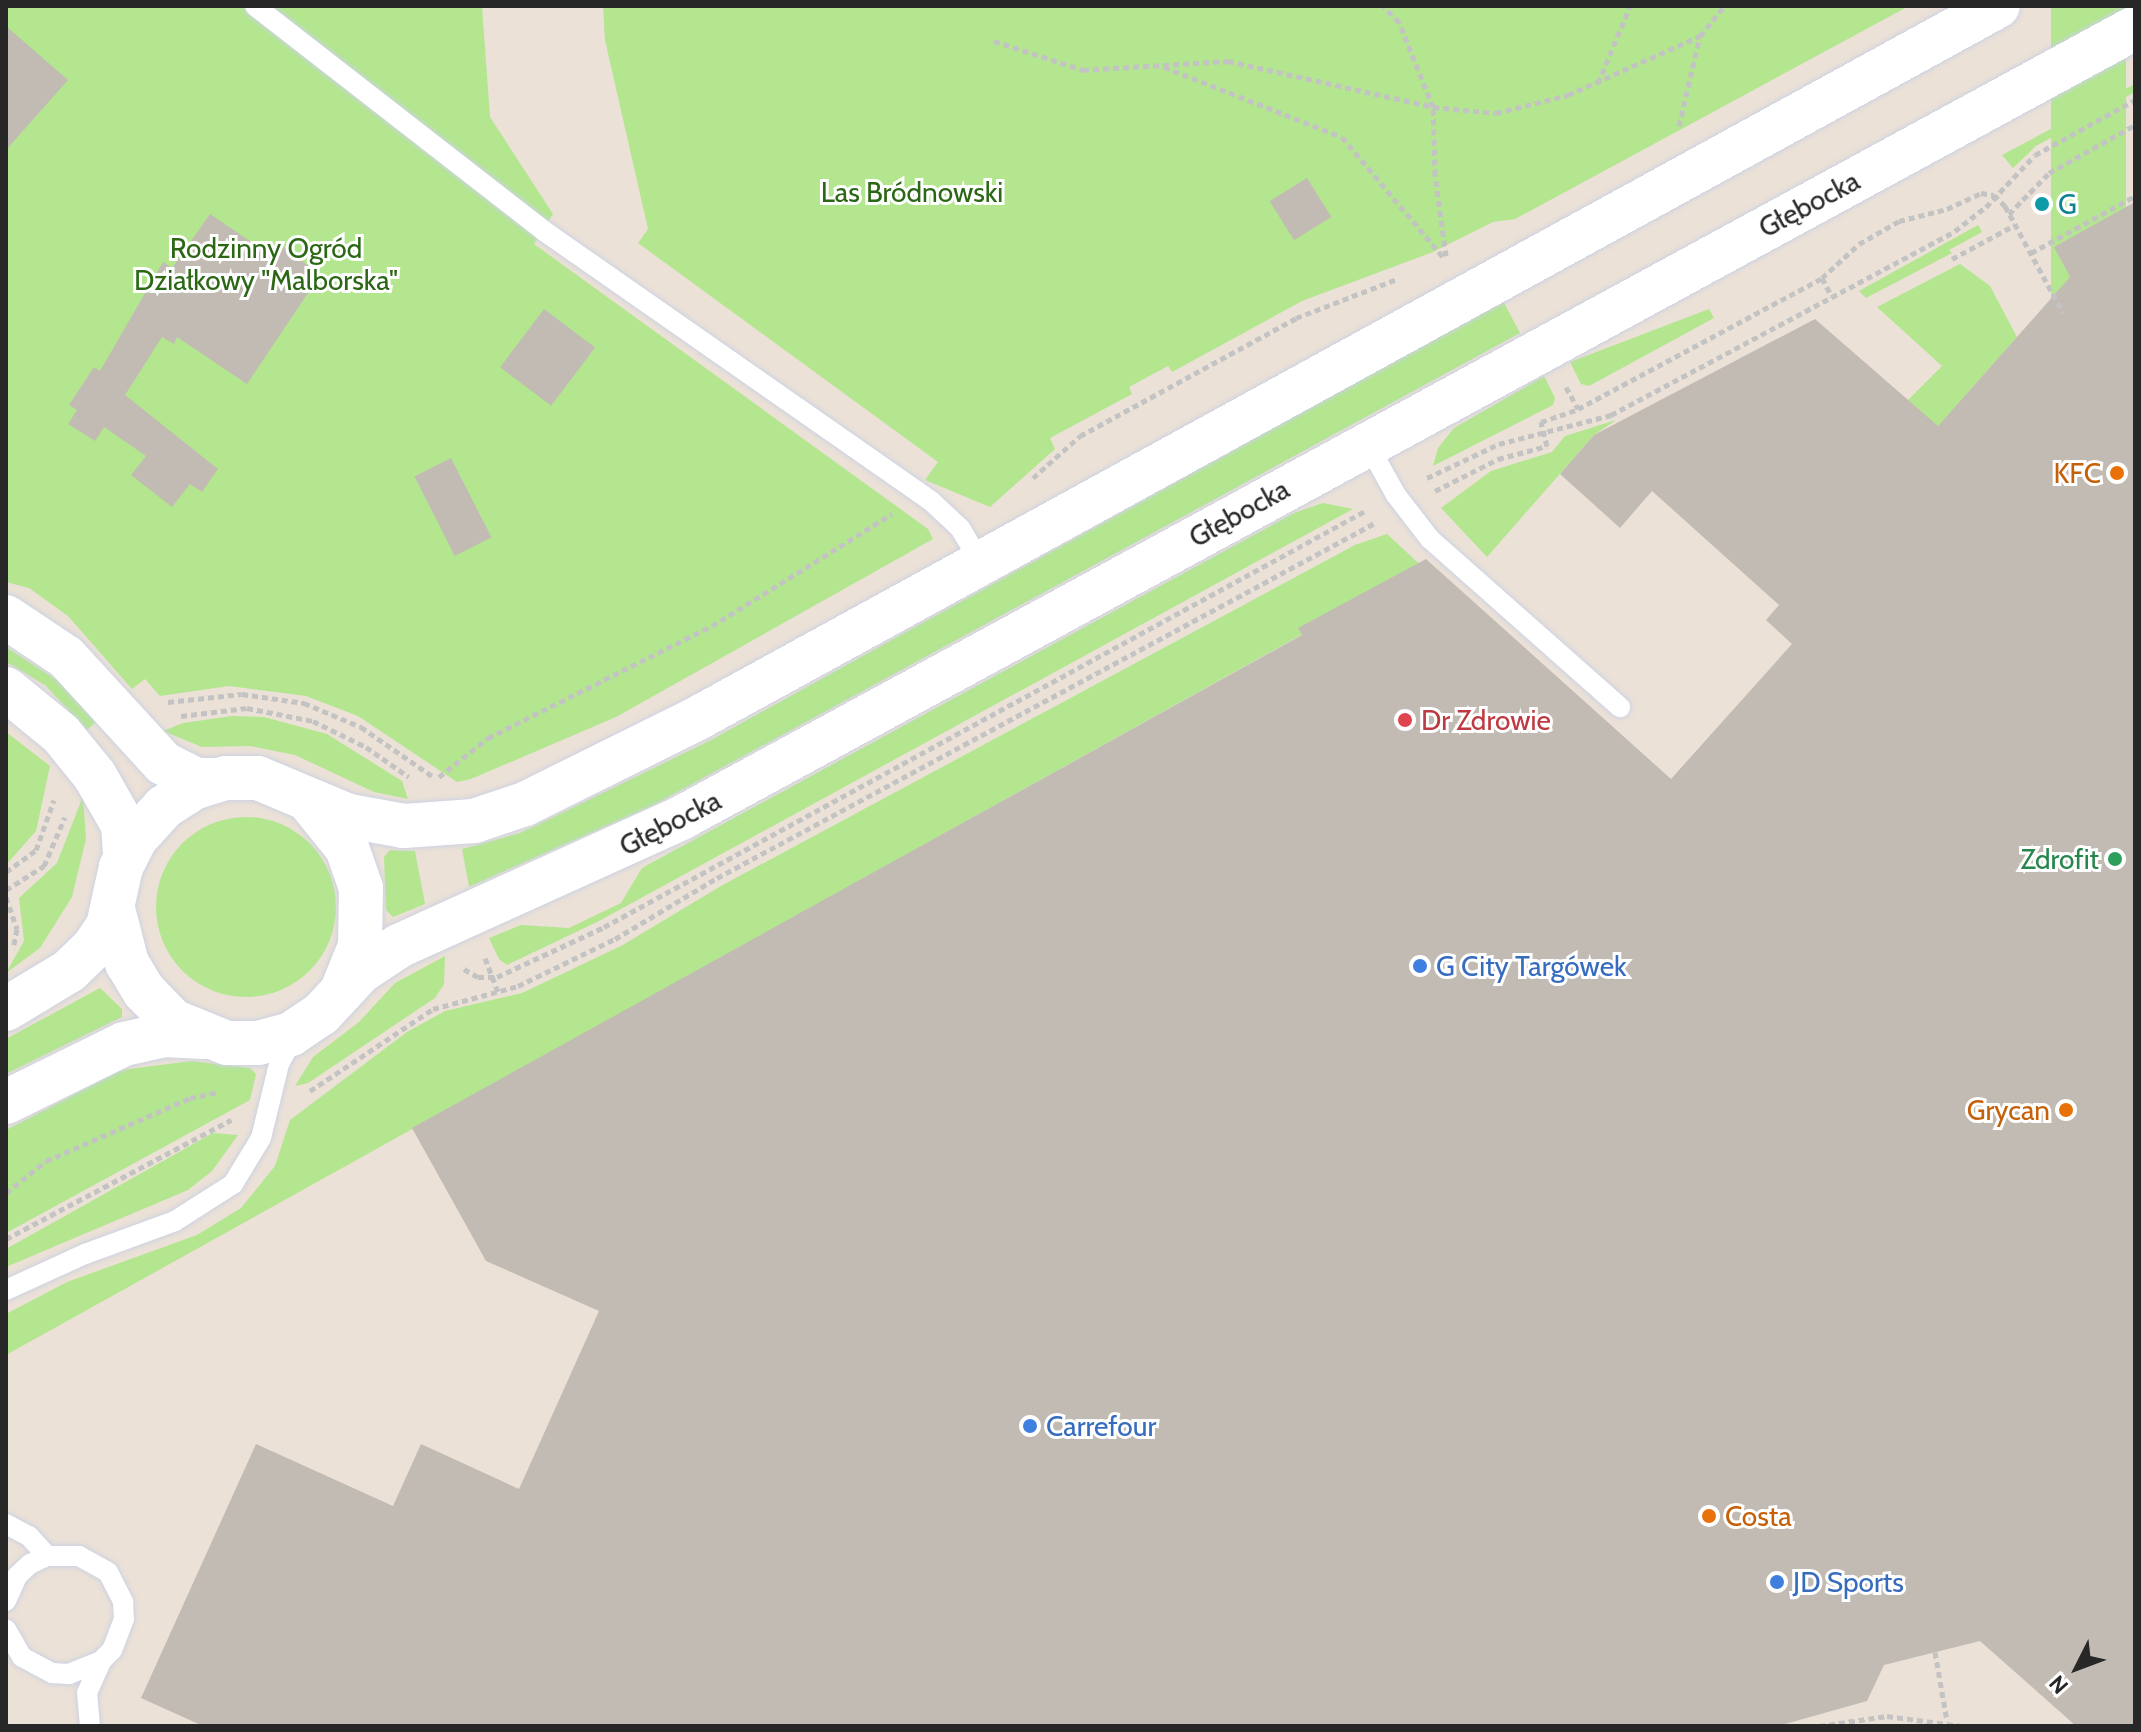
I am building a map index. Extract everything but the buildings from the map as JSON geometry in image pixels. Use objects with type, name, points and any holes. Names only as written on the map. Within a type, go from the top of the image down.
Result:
[{"type":"street","name":"Głębocka","points":[[6,1009],[85,956],[105,934],[125,856],[164,807],[216,780],[258,778],[368,822],[404,826],[460,824],[505,811],[646,746],[979,560],[1998,6]]},
{"type":"street","name":"Głębocka","points":[[6,1102],[124,1044],[165,1035],[258,1043],[309,1023],[342,990],[399,946],[681,818],[2135,28]]},
{"type":"street","points":[[6,617],[66,657],[163,763],[196,780],[216,780]]},
{"type":"street","points":[[6,689],[36,710],[78,756],[119,813],[125,856]]},
{"type":"street","name":"Głębocka","points":[[306,799],[342,839],[361,888],[360,946],[342,990]]},
{"type":"street","name":"Głębocka","points":[[113,909],[123,954],[144,991],[173,1021],[205,1037]]},
{"type":"lane","points":[[255,6],[544,231],[912,488],[952,520],[979,560]]},
{"type":"lane","points":[[1367,443],[1396,495],[1430,539],[1620,707]]},
{"type":"lane","points":[[6,1290],[85,1254],[175,1221],[233,1184],[261,1138],[286,1048],[309,1023]]},
{"type":"lane","points":[[6,1524],[29,1536],[47,1556]]},
{"type":"lane","points":[[6,1601],[17,1576],[47,1556],[79,1556],[95,1562],[117,1586],[124,1619],[112,1650],[101,1661],[86,1670],[52,1673],[14,1657],[6,1629]]},
{"type":"lane","points":[[90,1726],[87,1693],[101,1661]]},
{"type":"path","points":[[1163,67],[1342,137],[1446,261],[1435,175],[1433,107],[1399,22],[1383,6]]},
{"type":"path","points":[[1598,83],[1630,6]]},
{"type":"path","points":[[1676,138],[1700,36],[1724,6]]},
{"type":"path","points":[[994,41],[1083,70],[1228,61],[1433,107],[1496,113],[1598,83],[1700,36]]},
{"type":"path","points":[[1433,475],[1488,447],[1611,415],[1832,297],[1955,231],[1996,197],[2035,155],[2135,100]]},
{"type":"path","points":[[2009,214],[2049,173],[2135,125]]},
{"type":"path","points":[[1435,491],[1498,459],[1547,446],[1541,422],[1578,409],[1822,278],[1859,244],[1905,218],[1947,209],[1981,193],[1996,197],[2009,214],[2063,313]]},
{"type":"path","points":[[2031,254],[2135,196]]},
{"type":"path","points":[[1952,259],[2015,225]]},
{"type":"path","points":[[1822,278],[1832,297]]},
{"type":"path","points":[[436,779],[488,738],[712,626],[806,565],[875,529],[912,488]]},
{"type":"path","points":[[461,965],[472,976],[493,978],[631,913],[709,865],[1360,513]]},
{"type":"path","points":[[299,1098],[433,1009],[498,992],[615,939],[717,878],[1375,523]]},
{"type":"path","points":[[121,719],[194,697],[272,696],[347,720],[436,779],[441,788]]},
{"type":"path","points":[[6,872],[26,861],[39,845],[59,784],[78,756]]},
{"type":"path","points":[[6,897],[17,929],[7,957]]},
{"type":"path","points":[[483,954],[498,992]]},
{"type":"path","points":[[6,1193],[54,1157],[190,1098],[229,1092]]},
{"type":"path","points":[[6,1237],[215,1125],[236,1119]]},
{"type":"path","points":[[1935,1652],[1947,1721]]},
{"type":"path","points":[[1819,1726],[1887,1716],[1947,1721],[1961,1726]]},
{"type":"green space","name":"Rodzinny Ogród Działkowy \"Malborska\"","points":[[6,6],[482,6],[490,117],[553,214],[534,244],[928,529],[933,539],[616,717],[471,779],[457,782],[358,716],[306,696],[229,686],[160,696],[145,679],[132,689],[68,616],[29,588],[6,582]]},
{"type":"green space","name":"Las Bródnowski","points":[[603,6],[1909,6],[1515,219],[1493,222],[1433,252],[1302,301],[1172,372],[1168,366],[1129,387],[1132,394],[1050,438],[1055,449],[990,507],[925,480],[938,462],[638,243],[648,229],[605,40]]},
{"type":"green space","points":[[2051,6],[2126,6],[2126,599],[2051,599]]},
{"type":"green space","points":[[2135,84],[2135,92],[2036,146],[2013,168],[2002,155]]},
{"type":"green space","points":[[1978,225],[1982,232],[1949,250],[1952,253],[1866,298],[1859,291]]},
{"type":"green space","points":[[1960,264],[1990,286],[2017,337],[1856,519],[1908,400],[1942,366],[1877,307]]},
{"type":"green space","points":[[1503,301],[1520,333],[654,805],[469,887],[462,849],[520,833],[711,740]]},
{"type":"green space","points":[[1709,309],[1714,318],[1589,386],[1581,384],[1570,362]]},
{"type":"green space","points":[[1544,376],[1555,398],[1553,405],[1433,466],[1438,448],[1454,428]]},
{"type":"green space","points":[[1616,420],[1594,435],[1487,557],[1441,508],[1491,471],[1552,452],[1565,436]]},
{"type":"green space","points":[[1323,503],[1353,509],[599,921],[507,965],[499,959],[489,938],[521,925],[569,928],[621,903],[642,868],[1294,513]]},
{"type":"green space","points":[[1387,534],[1454,596],[1416,571],[6,1355],[6,1314],[67,1282],[197,1235],[241,1208],[275,1166],[290,1120],[407,1032],[445,1011],[522,993],[621,946],[721,886],[1355,545]]},
{"type":"green space","points":[[6,647],[60,682],[97,721],[87,730],[45,685],[6,662]]},
{"type":"green space","points":[[232,716],[264,717],[327,734],[402,781],[408,799],[374,792],[295,755],[250,746],[202,747],[163,731],[183,723]]},
{"type":"green space","points":[[6,732],[50,766],[36,831],[6,865]]},
{"type":"green space","points":[[83,796],[86,839],[72,897],[40,948],[6,973],[24,941],[19,898],[57,863]]},
{"type":"green space","points":[[246,817],[264,818],[281,824],[310,843],[329,872],[335,889],[335,925],[329,942],[310,971],[281,990],[264,996],[246,997],[228,996],[211,990],[182,971],[163,942],[157,925],[156,907],[157,889],[163,872],[182,843],[211,824],[228,818]]},
{"type":"green space","points":[[390,850],[415,851],[425,904],[393,917],[386,910],[384,857]]},
{"type":"green space","points":[[445,956],[444,984],[435,998],[308,1083],[295,1086],[313,1057],[359,1022],[395,983]]},
{"type":"green space","points":[[100,988],[122,1009],[122,1017],[6,1074],[6,1039]]},
{"type":"green space","points":[[192,1061],[250,1068],[256,1074],[250,1100],[6,1233],[6,1130],[121,1070]]},
{"type":"green space","points":[[213,1133],[238,1135],[212,1171],[188,1190],[6,1267],[6,1249]]},
{"type":"place","name":"G","points":[[2042,204]]},
{"type":"place","name":"KFC","points":[[2117,473]]},
{"type":"place","name":"Dr Zdrowie","points":[[1405,720]]},
{"type":"place","name":"Zdrofit","points":[[2115,859]]},
{"type":"place","name":"G City Targówek","points":[[1420,966]]},
{"type":"place","name":"Grycan","points":[[2066,1110]]},
{"type":"place","name":"Carrefour","points":[[1030,1426]]},
{"type":"place","name":"Costa","points":[[1709,1516]]},
{"type":"place","name":"JD Sports","points":[[1777,1582]]}]
